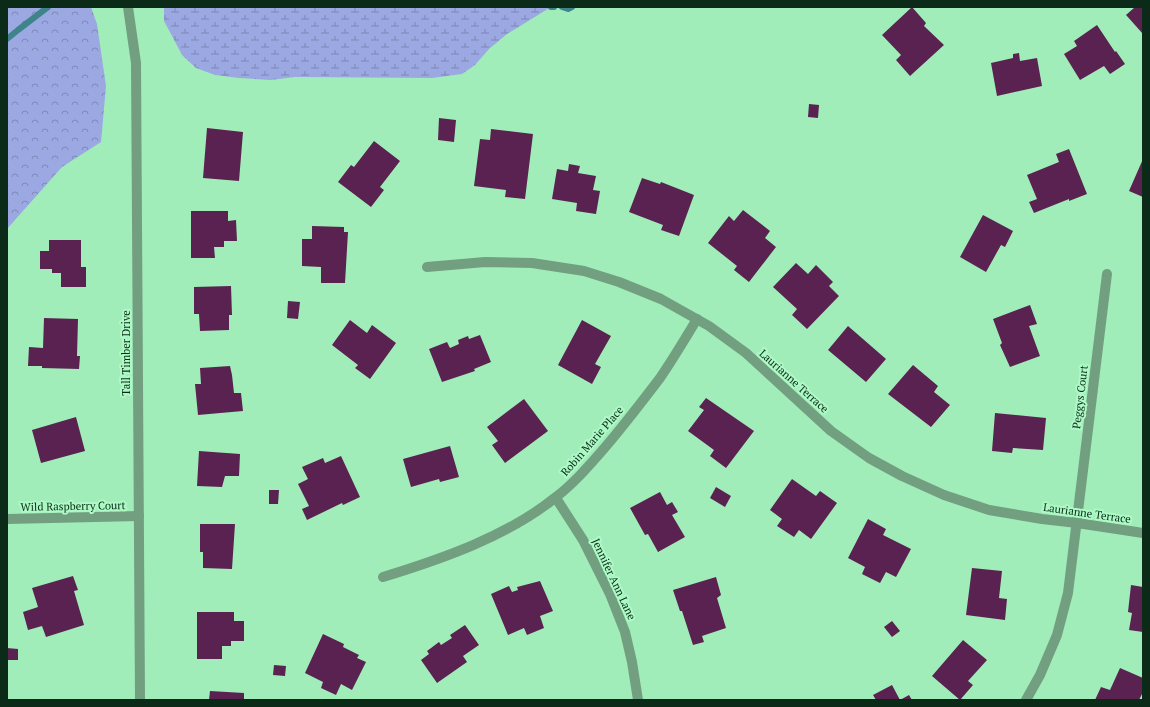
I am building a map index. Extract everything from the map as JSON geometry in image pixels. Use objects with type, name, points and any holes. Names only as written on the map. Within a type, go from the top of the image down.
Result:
[{"type":"street","name":"Tall Timber Drive","points":[[128,7],[136,63],[140,700]]},
{"type":"street","name":"Laurianne Terrace","points":[[427,266],[485,262],[532,263],[584,271],[619,282],[661,299],[709,326],[746,353],[831,431],[869,458],[902,476],[944,495],[989,510],[1143,533]]},
{"type":"street","name":"Peggys Court","points":[[1026,700],[1040,675],[1057,634],[1068,593],[1107,274]]},
{"type":"street","name":"Robin Marie Place","points":[[383,577],[455,553],[480,542],[525,518],[556,498],[580,475],[619,432],[660,377],[697,319]]},
{"type":"street","name":"Jennifer Ann Lane","points":[[556,498],[583,540],[610,594],[625,632],[632,662],[638,700]]},
{"type":"street","name":"Wild Raspberry Court","points":[[7,519],[139,516]]},
{"type":"green space","points":[[7,7],[91,7],[97,24],[106,86],[101,142],[62,167],[7,229]]},
{"type":"green space","points":[[164,7],[551,7],[507,34],[489,49],[475,65],[462,74],[432,78],[295,77],[271,80],[215,75],[196,68],[182,55],[164,21]]},
{"type":"building","points":[[912,7],[926,23],[924,26],[944,45],[910,76],[896,60],[901,55],[882,35]]},
{"type":"building","points":[[1135,7],[1143,7],[1143,34],[1126,15]]},
{"type":"building","points":[[1097,25],[1125,64],[1110,74],[1104,66],[1080,80],[1064,54],[1077,46],[1074,41]]},
{"type":"building","points":[[1019,53],[1020,61],[1037,58],[1042,86],[997,96],[991,63],[1013,58],[1013,54]]},
{"type":"building","points":[[809,104],[819,105],[818,118],[808,117]]},
{"type":"building","points":[[439,118],[456,120],[454,142],[438,140]]},
{"type":"building","points":[[207,128],[243,132],[239,181],[203,178]]},
{"type":"building","points":[[491,129],[533,134],[525,199],[505,197],[506,190],[474,186],[480,139],[490,140]]},
{"type":"building","points":[[374,141],[400,161],[380,187],[384,190],[371,207],[338,182],[351,165],[354,167]]},
{"type":"building","points":[[1069,149],[1087,194],[1069,201],[1069,199],[1034,213],[1029,202],[1037,199],[1027,175],[1059,162],[1056,154]]},
{"type":"building","points":[[1143,159],[1143,197],[1129,191]]},
{"type":"building","points":[[569,164],[580,166],[578,173],[596,176],[593,190],[600,191],[596,214],[576,211],[577,203],[552,199],[557,169],[568,171]]},
{"type":"building","points":[[642,178],[660,184],[661,182],[694,195],[679,236],[661,230],[663,225],[629,212]]},
{"type":"building","points":[[743,210],[770,231],[765,238],[776,247],[749,282],[734,270],[737,266],[708,243],[729,216],[734,221]]},
{"type":"building","points":[[191,211],[228,211],[228,221],[236,220],[237,241],[224,241],[224,247],[214,247],[215,258],[191,258]]},
{"type":"building","points":[[983,215],[1013,231],[1005,247],[1001,245],[986,272],[960,257]]},
{"type":"building","points":[[312,226],[344,227],[344,232],[348,232],[345,283],[321,283],[321,267],[302,266],[302,239],[312,239]]},
{"type":"building","points":[[49,240],[81,240],[81,267],[86,267],[86,287],[61,287],[61,273],[52,273],[52,269],[40,269],[40,251],[49,251]]},
{"type":"building","points":[[796,263],[808,274],[816,265],[833,282],[829,286],[839,296],[807,329],[792,315],[797,309],[773,287]]},
{"type":"building","points":[[231,286],[232,315],[229,315],[229,330],[200,331],[199,314],[194,314],[194,287]]},
{"type":"building","points":[[288,301],[300,302],[298,319],[287,318]]},
{"type":"building","points":[[1030,305],[1037,324],[1029,326],[1040,356],[1010,367],[1000,345],[1002,343],[993,319]]},
{"type":"building","points":[[44,318],[78,319],[77,356],[80,356],[79,369],[28,366],[29,347],[43,348]]},
{"type":"building","points":[[350,320],[367,333],[372,325],[396,343],[370,379],[355,368],[358,365],[332,345]]},
{"type":"building","points":[[582,320],[611,336],[595,364],[601,367],[592,384],[558,365]]},
{"type":"building","points":[[848,326],[886,359],[866,382],[828,350]]},
{"type":"building","points":[[480,335],[491,362],[474,369],[475,371],[442,382],[429,349],[447,342],[450,348],[459,344],[458,340],[468,336],[469,339]]},
{"type":"building","points":[[913,365],[938,386],[934,392],[950,405],[931,427],[888,394]]},
{"type":"building","points":[[230,366],[234,393],[241,393],[243,411],[198,415],[195,384],[201,384],[200,368]]},
{"type":"building","points":[[706,398],[754,431],[726,468],[710,456],[714,450],[688,431],[704,410],[699,407]]},
{"type":"building","points":[[524,399],[548,431],[505,463],[492,445],[498,441],[487,427]]},
{"type":"building","points":[[995,413],[1046,418],[1043,450],[1013,448],[1012,453],[992,451]]},
{"type":"building","points":[[76,417],[85,451],[41,463],[32,430]]},
{"type":"building","points":[[450,446],[459,477],[440,482],[439,479],[411,487],[403,459]]},
{"type":"building","points":[[199,451],[240,454],[239,476],[225,476],[222,487],[197,486]]},
{"type":"building","points":[[341,456],[360,497],[343,505],[342,503],[307,520],[302,509],[309,506],[298,484],[308,479],[302,467],[323,458],[325,463]]},
{"type":"building","points":[[792,479],[816,496],[820,491],[837,503],[811,539],[799,530],[794,537],[777,526],[782,519],[770,510]]},
{"type":"building","points":[[716,487],[731,496],[725,507],[710,498]]},
{"type":"building","points":[[269,490],[279,490],[278,504],[269,504]]},
{"type":"building","points":[[660,492],[667,505],[672,502],[678,512],[672,515],[685,537],[658,552],[648,534],[645,535],[630,508]]},
{"type":"building","points":[[868,519],[886,529],[883,535],[911,549],[896,577],[886,572],[880,583],[862,574],[865,567],[848,558]]},
{"type":"building","points":[[200,524],[235,524],[232,569],[203,568],[203,552],[200,552]]},
{"type":"building","points":[[972,568],[1002,571],[999,598],[1007,599],[1005,620],[966,615]]},
{"type":"building","points":[[73,576],[78,590],[74,591],[84,625],[46,637],[42,626],[28,630],[23,612],[38,607],[32,588]]},
{"type":"building","points":[[716,577],[721,595],[717,598],[726,628],[702,636],[704,642],[693,645],[682,611],[680,611],[673,590]]},
{"type":"building","points":[[540,581],[553,611],[540,616],[544,628],[527,635],[524,628],[508,635],[491,594],[509,586],[512,592],[518,590],[517,587]]},
{"type":"building","points":[[1131,585],[1143,587],[1143,632],[1129,630],[1132,613],[1128,612]]},
{"type":"building","points":[[197,612],[234,612],[234,621],[244,621],[244,641],[231,641],[231,646],[222,646],[222,659],[197,659]]},
{"type":"building","points":[[892,621],[900,631],[892,637],[884,627]]},
{"type":"building","points":[[465,625],[479,645],[463,656],[467,662],[437,683],[421,660],[429,654],[427,651],[439,642],[441,645],[452,638],[450,635]]},
{"type":"building","points":[[323,634],[344,644],[343,647],[359,655],[357,658],[366,662],[352,690],[341,684],[336,695],[321,688],[323,682],[305,673]]},
{"type":"building","points":[[963,640],[987,660],[968,681],[973,685],[960,700],[932,676]]},
{"type":"building","points":[[7,648],[18,649],[18,660],[7,660]]},
{"type":"building","points":[[274,665],[286,666],[285,676],[273,675]]},
{"type":"building","points":[[1120,668],[1143,678],[1143,692],[1139,700],[1095,700],[1101,687],[1110,690]]},
{"type":"building","points":[[892,685],[900,700],[876,700],[873,695]]},
{"type":"building","points":[[210,691],[244,693],[244,700],[209,700]]},
{"type":"building","points":[[909,695],[912,700],[900,700]]},
{"type":"waterway","points":[[7,39],[48,7]]},
{"type":"waterway","points":[[562,7],[568,9],[572,7]]}]
